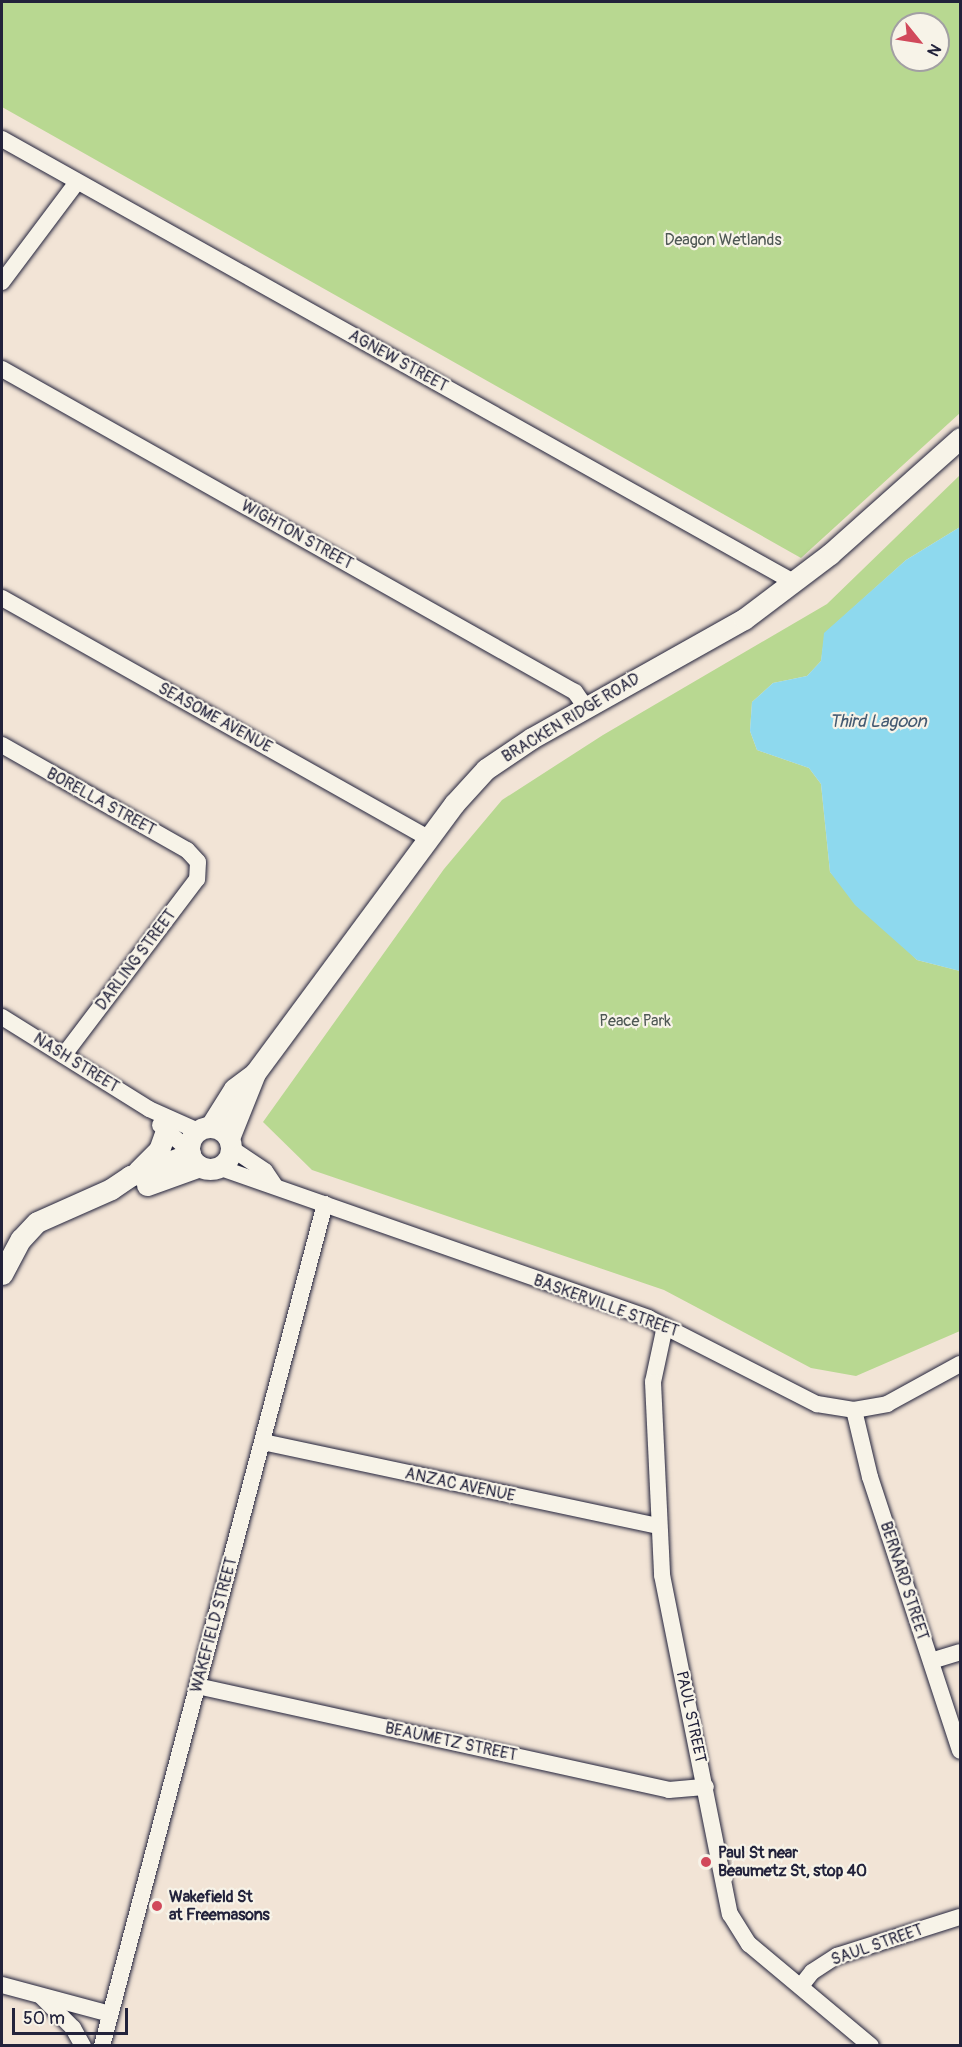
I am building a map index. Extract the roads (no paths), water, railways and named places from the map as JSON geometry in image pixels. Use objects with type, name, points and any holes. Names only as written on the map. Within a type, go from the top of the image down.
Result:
[{"type":"main road","name":"BRACKEN RIDGE ROAD","points":[[204,1129],[234,1089],[255,1073],[429,838],[486,769],[586,708],[744,619],[795,583],[960,438]]},
{"type":"main road","name":"BRACKEN RIDGE ROAD","points":[[230,1143],[255,1073]]},
{"type":"main road","points":[[136,1174],[200,1159],[228,1160],[230,1143],[221,1130],[204,1129],[191,1140],[200,1159]]},
{"type":"main road","points":[[2,1275],[21,1239],[37,1222],[111,1189],[136,1174],[159,1150],[166,1131]]},
{"type":"main road","points":[[111,1189],[131,1190],[200,1159]]},
{"type":"street","name":"AGNEW STREET","points":[[2,139],[795,583]]},
{"type":"street","points":[[2,282],[77,182]]},
{"type":"street","name":"WIGHTON STREET","points":[[2,369],[575,692],[586,708]]},
{"type":"street","name":"SEASOME AVENUE","points":[[2,598],[429,838]]},
{"type":"street","name":"BORELLA STREET","points":[[2,745],[186,850],[198,862]]},
{"type":"street","name":"DARLING STREET","points":[[64,1055],[197,879],[198,862]]},
{"type":"street","name":"NASH STREET","points":[[2,1017],[149,1110],[204,1129]]},
{"type":"street","name":"NASH STREET","points":[[149,1110],[166,1131],[200,1159]]},
{"type":"street","name":"BASKERVILLE STREET","points":[[230,1143],[265,1171],[275,1186]]},
{"type":"street","name":"BASKERVILLE STREET","points":[[200,1159],[260,1185],[275,1186],[664,1326],[803,1400],[854,1410],[908,1395],[960,1364]]},
{"type":"street","name":"WAKEFIELD STREET","points":[[102,2046],[325,1204]]},
{"type":"street","name":"PAUL STREET","points":[[664,1326],[653,1382],[657,1526],[662,1575],[730,1914],[738,1931],[871,2046]]},
{"type":"street","name":"BERNARD STREET","points":[[854,1410],[870,1477],[960,1751]]},
{"type":"street","name":"ANZAC AVENUE","points":[[262,1442],[657,1526]]},
{"type":"street","points":[[931,1661],[960,1652]]},
{"type":"street","name":"BEAUMETZ STREET","points":[[197,1686],[669,1790],[706,1787]]},
{"type":"street","name":"SAUL STREET","points":[[801,1986],[812,1972],[837,1956],[960,1917]]},
{"type":"street","points":[[2,1985],[110,2014]]},
{"type":"street","points":[[42,1996],[73,2028],[83,2046]]},
{"type":"water","name":"Third Lagoon","points":[[960,527],[960,971],[917,960],[855,905],[830,872],[821,784],[809,768],[757,750],[750,731],[752,702],[773,683],[807,676],[821,661],[824,633],[906,560]]},
{"type":"place","name":"Paul St near Beaumetz St, stop 40","points":[[706,1862]]},
{"type":"place","name":"Wakefield St at Freemasons","points":[[157,1906]]},
{"type":"park label","name":"Deagon Wetlands","points":[[723,240]]},
{"type":"park label","name":"Peace Park","points":[[635,1021]]}]
